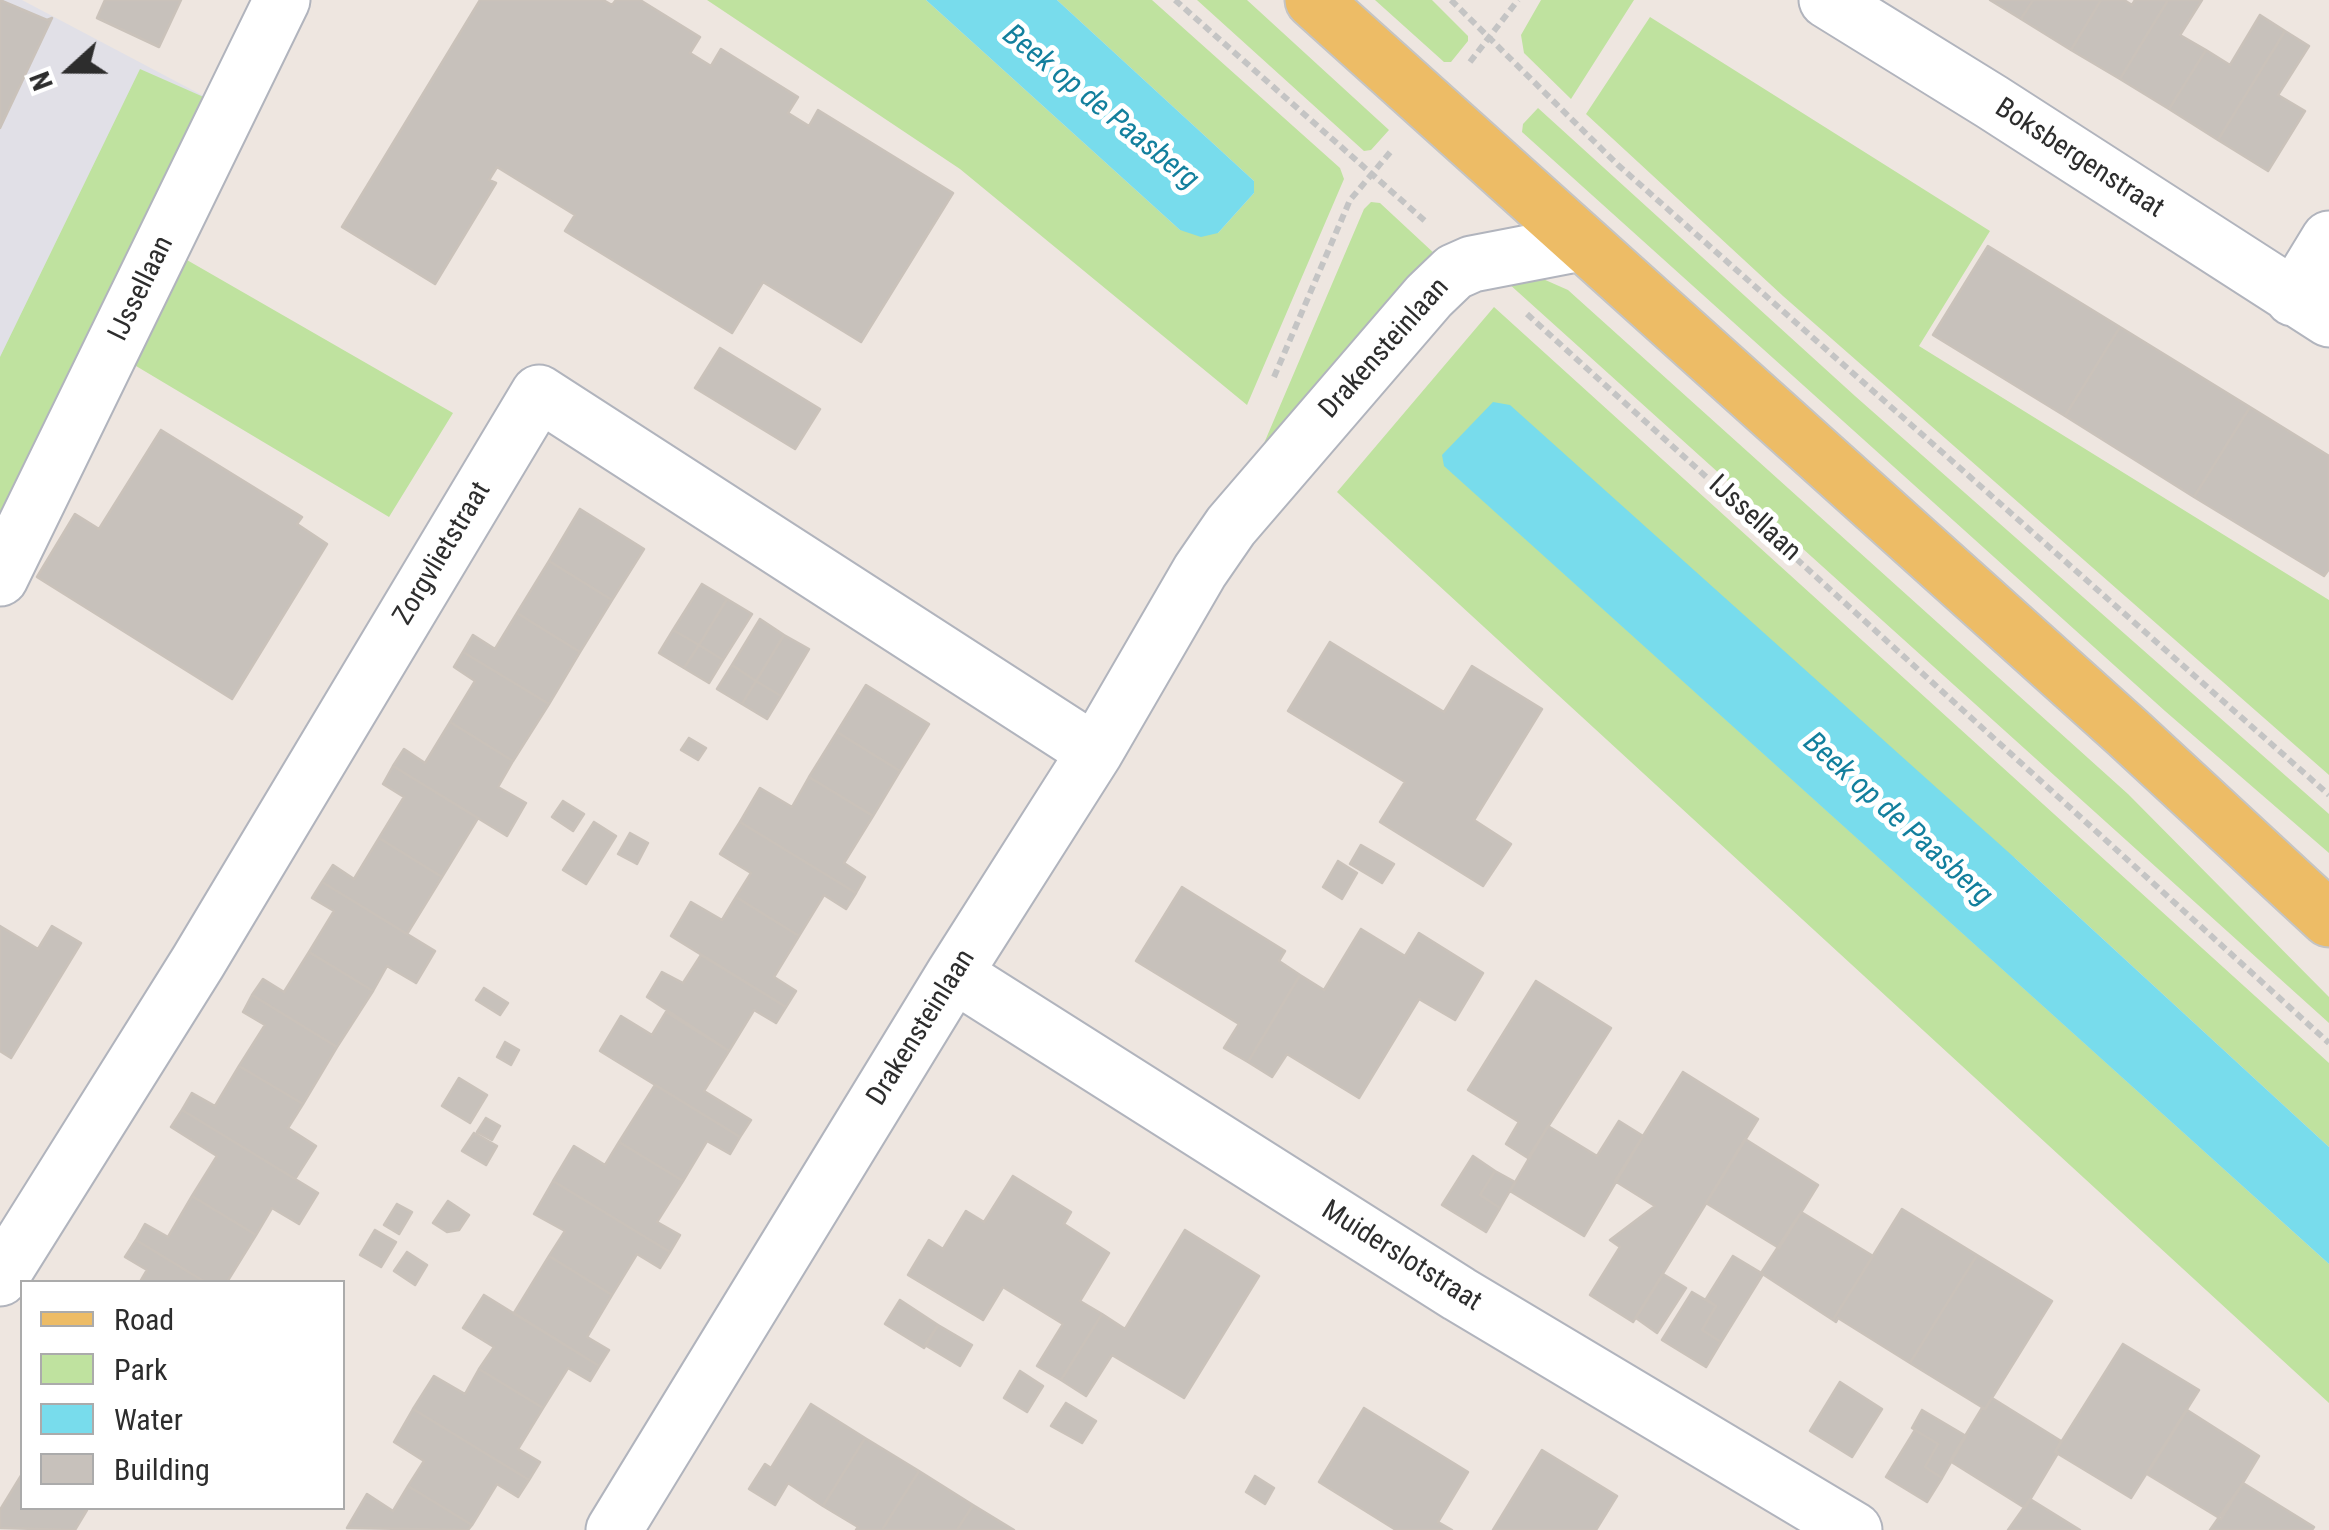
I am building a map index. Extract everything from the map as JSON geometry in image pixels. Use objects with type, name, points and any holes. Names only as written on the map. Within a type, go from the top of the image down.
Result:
[{"type":"main road","points":[[1313,0],[2324,911]]},
{"type":"street","name":"IJssellaan","points":[[0,578],[282,0]]},
{"type":"street","name":"Boksbergenstraat","points":[[1827,0],[2311,308]]},
{"type":"street","points":[[2311,308],[2329,239]]},
{"type":"street","name":"Drakensteinlaan","points":[[614,1530],[954,974],[1096,752],[1200,571],[1231,526],[1454,272],[1472,264],[1581,243]]},
{"type":"street","name":"Zorgvlietstraat","points":[[0,1278],[198,962],[539,393],[1096,752]]},
{"type":"street","name":"Muiderslotstraat","points":[[954,974],[1459,1294],[1854,1530]]},
{"type":"path","name":"IJssellaan","points":[[1175,0],[1472,264],[2329,1043]]},
{"type":"path","points":[[1452,0],[1632,178],[2329,795]]},
{"type":"path","points":[[1268,392],[1350,200],[1371,173]]},
{"type":"shaded area","points":[[0,0],[22,0],[215,102],[0,544]]},
{"type":"green space","points":[[707,0],[926,0],[1180,230],[1218,233],[1254,193],[1254,181],[1057,0],[1152,0],[1340,168],[1344,179],[1247,405],[960,169]]},
{"type":"green space","points":[[1197,0],[1247,0],[1389,130],[1371,150],[1364,151]]},
{"type":"green space","points":[[1375,0],[1432,0],[1468,36],[1468,41],[1451,62],[1444,62]]},
{"type":"green space","points":[[1541,0],[1634,0],[1571,99],[1524,53],[1521,35]]},
{"type":"green space","points":[[1650,17],[1990,231],[1919,346],[2329,600],[2329,775],[1783,296],[1586,114]]},
{"type":"green space","points":[[140,69],[215,102],[0,549],[0,357]]},
{"type":"green space","points":[[1538,108],[1855,396],[2329,814],[2329,853],[2165,711],[1522,132],[1523,124]]},
{"type":"green space","points":[[1371,202],[1380,203],[1436,255],[1262,448],[1364,209]]},
{"type":"green space","points":[[180,256],[453,413],[389,517],[131,363]]},
{"type":"green space","points":[[1534,275],[1568,290],[2128,794],[2329,997],[2329,1023],[1508,283]]},
{"type":"green space","points":[[1494,307],[2329,1063],[2329,1147],[2016,859],[1445,466],[2329,1264],[2329,1403],[1337,492]]},
{"type":"water","name":"Beek op de Paasberg","points":[[926,0],[1057,0],[1254,181],[1254,193],[1218,233],[1201,237],[1180,230]]},
{"type":"water","name":"Beek op de Paasberg","points":[[1493,402],[1510,405],[2016,859],[2329,1147],[2329,1264],[1444,466],[1442,455]]},
{"type":"building","points":[[0,0],[47,20],[52,18],[0,128]]},
{"type":"building","points":[[105,0],[181,0],[159,47],[97,18]]},
{"type":"building","points":[[480,0],[603,0],[612,5],[616,0],[640,0],[700,37],[690,53],[711,66],[721,49],[798,97],[788,113],[809,126],[818,110],[953,193],[861,342],[763,282],[732,333],[565,231],[575,215],[497,167],[489,180],[496,183],[435,284],[342,227]]},
{"type":"building","points":[[1990,0],[2033,0],[2021,19]]},
{"type":"building","points":[[2033,0],[2101,0],[2071,50],[2021,19]]},
{"type":"building","points":[[2101,0],[2124,0],[2132,5],[2135,0],[2168,0],[2120,79],[2071,50]]},
{"type":"building","points":[[2168,0],[2202,0],[2180,35],[2206,50],[2169,109],[2120,79]]},
{"type":"building","points":[[2260,15],[2285,31],[2218,140],[2169,109],[2206,50],[2230,65]]},
{"type":"building","points":[[2285,31],[2309,46],[2278,95],[2305,111],[2268,171],[2218,140]]},
{"type":"building","points":[[1988,246],[2120,327],[2065,416],[1933,335]]},
{"type":"building","points":[[2120,327],[2250,407],[2194,497],[2065,416]]},
{"type":"building","points":[[720,348],[820,409],[795,449],[695,388]]},
{"type":"building","points":[[2250,407],[2329,456],[2329,569],[2324,576],[2194,497]]},
{"type":"building","points":[[161,430],[302,517],[297,524],[327,544],[232,699],[37,577],[75,514],[99,529]]},
{"type":"building","points":[[580,509],[644,549],[612,600],[549,561]]},
{"type":"building","points":[[549,561],[612,600],[580,652],[517,613]]},
{"type":"building","points":[[702,584],[727,599],[699,645],[673,630]]},
{"type":"building","points":[[727,599],[752,614],[723,660],[699,645]]},
{"type":"building","points":[[517,613],[580,652],[549,704],[463,652],[473,635],[495,649]]},
{"type":"building","points":[[760,619],[784,635],[756,681],[732,665]]},
{"type":"building","points":[[673,630],[699,645],[684,668],[659,653]]},
{"type":"building","points":[[784,635],[809,649],[781,696],[756,681]]},
{"type":"building","points":[[1330,642],[1444,712],[1472,666],[1542,709],[1474,820],[1511,844],[1483,886],[1380,822],[1405,782],[1288,711]]},
{"type":"building","points":[[699,645],[723,660],[709,683],[684,668]]},
{"type":"building","points":[[463,652],[549,704],[513,761],[450,722],[475,681],[454,667]]},
{"type":"building","points":[[732,665],[756,681],[742,704],[717,689]]},
{"type":"building","points":[[756,681],[781,696],[767,719],[742,704]]},
{"type":"building","points":[[866,685],[929,724],[900,771],[837,732]]},
{"type":"building","points":[[450,722],[513,761],[498,787],[526,803],[507,836],[393,766],[404,749],[425,763]]},
{"type":"building","points":[[837,732],[900,771],[873,816],[809,777]]},
{"type":"building","points":[[689,738],[706,748],[698,760],[681,750]]},
{"type":"building","points":[[393,766],[478,818],[442,877],[379,838],[404,797],[383,784]]},
{"type":"building","points":[[809,777],[873,816],[844,863],[865,877],[856,893],[740,822],[760,788],[792,807]]},
{"type":"building","points":[[563,801],[584,814],[573,831],[552,817]]},
{"type":"building","points":[[594,822],[616,836],[586,884],[563,870]]},
{"type":"building","points":[[740,822],[856,893],[846,909],[824,895],[799,936],[736,897],[751,873],[720,854]]},
{"type":"building","points":[[630,833],[648,843],[637,864],[618,854]]},
{"type":"building","points":[[379,838],[442,877],[407,934],[322,882],[333,865],[354,879]]},
{"type":"building","points":[[1361,845],[1394,864],[1382,883],[1350,864]]},
{"type":"building","points":[[1338,861],[1357,873],[1342,899],[1323,887]]},
{"type":"building","points":[[322,882],[435,951],[416,983],[387,966],[373,991],[309,952],[334,911],[312,898]]},
{"type":"building","points":[[1182,887],[1285,951],[1279,961],[1300,975],[1248,1062],[1224,1048],[1239,1024],[1136,961]]},
{"type":"building","points":[[736,897],[799,936],[774,977],[796,991],[786,1007],[671,936],[691,902],[722,920]]},
{"type":"building","points":[[0,926],[38,949],[52,926],[81,943],[11,1058],[0,1051]]},
{"type":"building","points":[[1361,929],[1405,956],[1419,933],[1483,973],[1455,1020],[1419,999],[1359,1098],[1287,1054],[1272,1077],[1248,1062],[1300,975],[1324,990]]},
{"type":"building","points":[[309,952],[373,991],[337,1047],[252,995],[263,979],[284,992]]},
{"type":"building","points":[[701,955],[786,1007],[776,1023],[754,1010],[729,1051],[647,997],[662,972],[683,983]]},
{"type":"building","points":[[1536,981],[1611,1028],[1528,1158],[1506,1144],[1519,1122],[1468,1090]]},
{"type":"building","points":[[484,988],[508,1003],[500,1015],[476,1000]]},
{"type":"building","points":[[252,995],[337,1047],[303,1104],[239,1066],[265,1025],[243,1012]]},
{"type":"building","points":[[666,1012],[729,1051],[704,1091],[751,1120],[740,1137],[600,1051],[621,1016],[652,1035]]},
{"type":"building","points":[[505,1042],[519,1050],[511,1065],[497,1057]]},
{"type":"building","points":[[239,1066],[303,1104],[288,1128],[316,1146],[295,1179],[182,1110],[192,1093],[215,1106]]},
{"type":"building","points":[[1683,1072],[1758,1119],[1633,1322],[1590,1295],[1620,1247],[1610,1240],[1655,1206],[1615,1181]]},
{"type":"building","points":[[459,1078],[487,1095],[470,1123],[442,1106]]},
{"type":"building","points":[[655,1085],[740,1137],[730,1154],[707,1141],[683,1181],[619,1142]]},
{"type":"building","points":[[182,1110],[318,1193],[299,1224],[272,1208],[256,1235],[192,1196],[217,1156],[171,1127]]},
{"type":"building","points":[[486,1118],[500,1126],[492,1140],[477,1132]]},
{"type":"building","points":[[1619,1121],[1643,1136],[1584,1236],[1510,1191],[1548,1126],[1597,1156]]},
{"type":"building","points":[[474,1133],[497,1146],[486,1165],[462,1151]]},
{"type":"building","points":[[1745,1139],[1818,1185],[1779,1248],[1706,1203]]},
{"type":"building","points":[[619,1142],[683,1181],[657,1222],[680,1235],[670,1252],[553,1181],[574,1146],[605,1165]]},
{"type":"building","points":[[1473,1156],[1495,1171],[1480,1195],[1500,1208],[1486,1232],[1442,1205]]},
{"type":"building","points":[[1495,1171],[1515,1182],[1500,1208],[1480,1195]]},
{"type":"building","points":[[1013,1176],[1071,1212],[1064,1224],[1109,1253],[1080,1301],[1102,1314],[1061,1380],[1037,1366],[1063,1324],[1003,1287],[983,1320],[908,1275],[929,1240],[943,1249],[966,1211],[984,1222]]},
{"type":"building","points":[[553,1181],[670,1252],[660,1268],[637,1254],[612,1295],[549,1256],[565,1231],[534,1214]]},
{"type":"building","points":[[192,1196],[256,1235],[228,1280],[202,1280],[136,1240],[145,1224],[168,1237]]},
{"type":"building","points":[[448,1201],[469,1215],[459,1230],[447,1232],[433,1223]]},
{"type":"building","points":[[397,1204],[412,1212],[399,1234],[384,1225]]},
{"type":"building","points":[[1902,1209],[1977,1255],[1910,1363],[1838,1318],[1833,1320]]},
{"type":"building","points":[[1801,1212],[1873,1256],[1833,1320],[1761,1273]]},
{"type":"building","points":[[375,1230],[396,1242],[381,1267],[360,1255]]},
{"type":"building","points":[[1185,1230],[1259,1276],[1184,1398],[1112,1355],[1086,1396],[1061,1380],[1102,1314],[1125,1329]]},
{"type":"building","points":[[136,1240],[202,1280],[141,1280],[147,1270],[125,1257]]},
{"type":"building","points":[[407,1252],[427,1265],[415,1285],[394,1271]]},
{"type":"building","points":[[1977,1255],[2052,1301],[1985,1409],[1910,1363]]},
{"type":"building","points":[[549,1256],[612,1295],[587,1337],[609,1350],[599,1366],[514,1313]]},
{"type":"building","points":[[1733,1256],[1763,1274],[1721,1342],[1702,1330],[1716,1306],[1706,1299]]},
{"type":"building","points":[[1663,1274],[1686,1288],[1657,1333],[1636,1318]]},
{"type":"building","points":[[1692,1292],[1716,1306],[1702,1330],[1721,1342],[1706,1367],[1662,1340]]},
{"type":"building","points":[[484,1295],[599,1366],[590,1381],[568,1368],[543,1408],[479,1369],[494,1347],[463,1328]]},
{"type":"building","points":[[900,1300],[938,1325],[924,1348],[885,1324]]},
{"type":"building","points":[[938,1325],[972,1345],[960,1366],[925,1345]]},
{"type":"building","points":[[2123,1344],[2199,1390],[2131,1498],[2055,1452]]},
{"type":"building","points":[[479,1369],[543,1408],[518,1449],[540,1462],[529,1480],[413,1409],[434,1376],[465,1394]]},
{"type":"building","points":[[1020,1371],[1043,1386],[1027,1412],[1004,1398]]},
{"type":"building","points":[[1840,1382],[1882,1409],[1852,1457],[1810,1431]]},
{"type":"building","points":[[1992,1398],[2061,1441],[2055,1452],[2058,1453],[2025,1508],[1950,1461]]},
{"type":"building","points":[[1066,1403],[1096,1421],[1082,1443],[1051,1426]]},
{"type":"building","points":[[811,1404],[865,1438],[823,1506],[788,1483],[775,1505],[749,1489],[765,1464],[771,1468]]},
{"type":"building","points":[[1364,1408],[1468,1472],[1438,1522],[1452,1530],[1396,1530],[1319,1482]]},
{"type":"building","points":[[413,1409],[529,1480],[518,1497],[497,1484],[472,1525],[408,1486],[424,1461],[394,1442]]},
{"type":"building","points":[[1922,1410],[1966,1436],[1942,1478],[1925,1467],[1938,1444],[1912,1428]]},
{"type":"building","points":[[2187,1410],[2259,1456],[2221,1519],[2147,1474]]},
{"type":"building","points":[[1915,1430],[1938,1444],[1925,1467],[1942,1478],[1927,1502],[1886,1477]]},
{"type":"building","points":[[865,1438],[919,1471],[882,1530],[856,1530],[858,1527],[823,1506]]},
{"type":"building","points":[[1542,1450],[1617,1496],[1596,1530],[1493,1530]]},
{"type":"building","points":[[919,1471],[973,1505],[957,1530],[882,1530]]},
{"type":"building","points":[[1255,1476],[1274,1488],[1265,1504],[1246,1492]]},
{"type":"building","points":[[20,1477],[20,1510],[87,1510],[75,1530],[0,1528],[0,1510]]},
{"type":"building","points":[[2243,1483],[2314,1527],[2210,1530]]},
{"type":"building","points":[[408,1486],[472,1525],[468,1530],[347,1528],[367,1494],[393,1511]]},
{"type":"building","points":[[2030,1499],[2080,1530],[2008,1530]]},
{"type":"building","points":[[973,1505],[1014,1530],[957,1530]]}]
